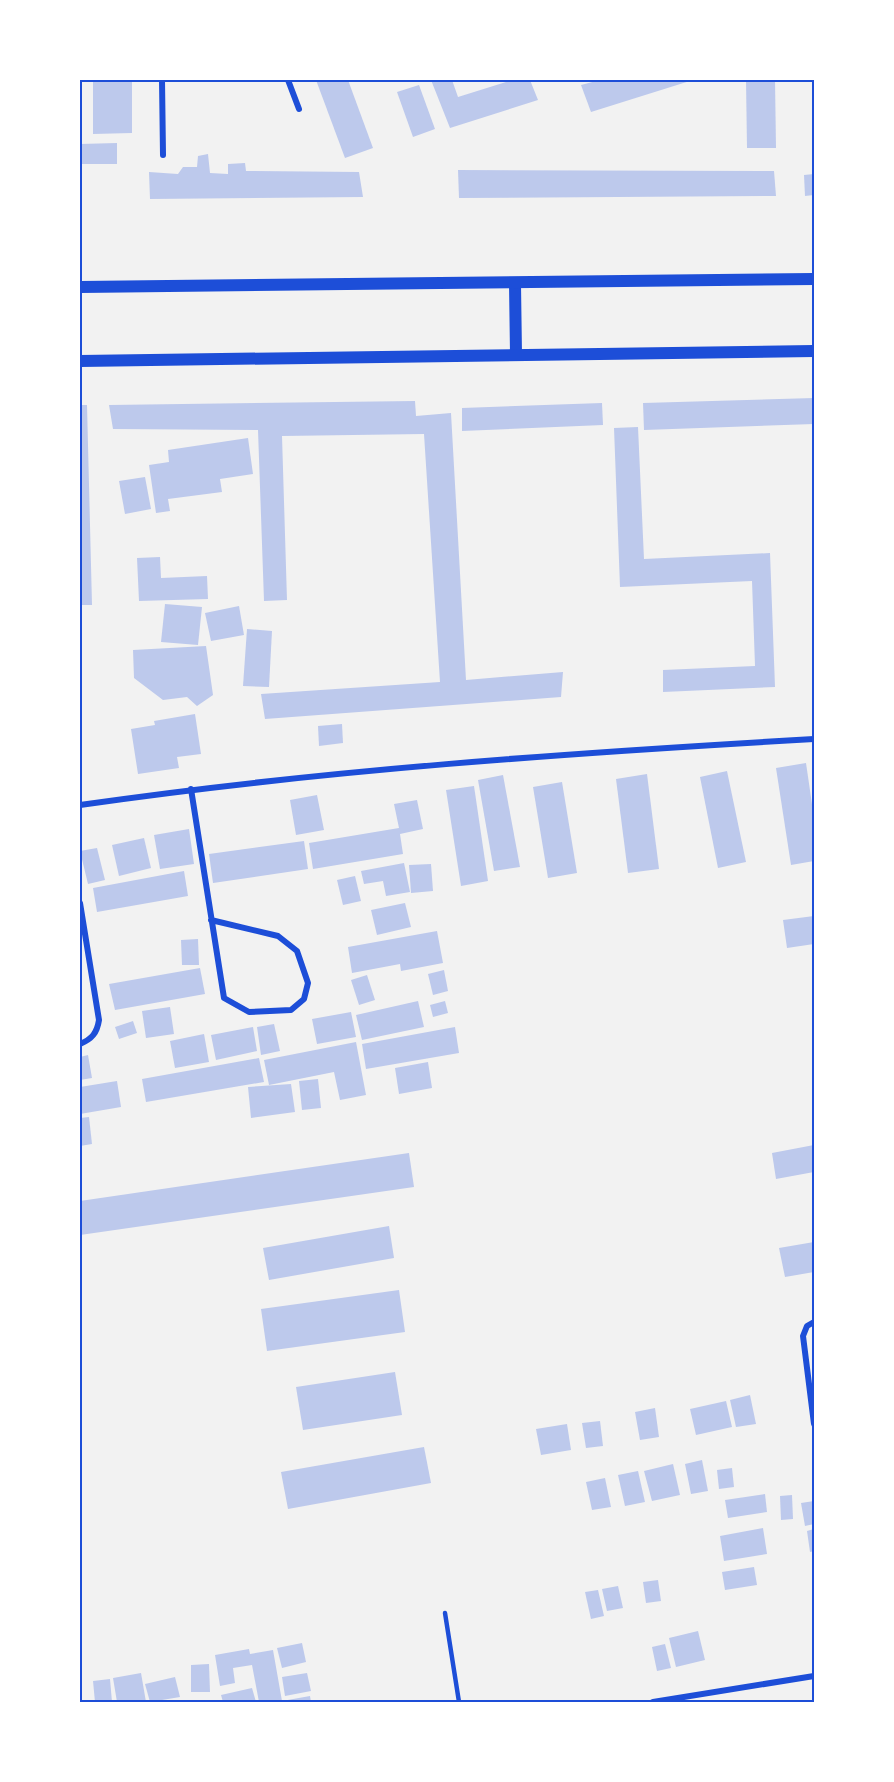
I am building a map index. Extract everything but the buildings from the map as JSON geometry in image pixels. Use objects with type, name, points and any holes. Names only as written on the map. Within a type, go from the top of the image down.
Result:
[{"type":"main road","points":[[80,287],[814,279]]},
{"type":"main road","points":[[515,284],[516,354]]},
{"type":"main road","points":[[80,360],[814,351]]},
{"type":"street","points":[[162,80],[163,155]]},
{"type":"street","points":[[288,80],[299,109]]},
{"type":"street","points":[[80,805],[286,778],[592,752],[814,739]]},
{"type":"street","points":[[191,789],[211,920],[224,998],[249,1012],[291,1010],[304,999],[308,983],[297,951],[278,936],[211,920]]},
{"type":"street","points":[[80,903],[99,1020],[98,1030],[89,1040],[80,1044]]},
{"type":"street","points":[[814,1322],[807,1326],[803,1336],[814,1424]]},
{"type":"street","points":[[652,1702],[814,1676]]},
{"type":"lane","points":[[445,1612],[459,1702]]}]
